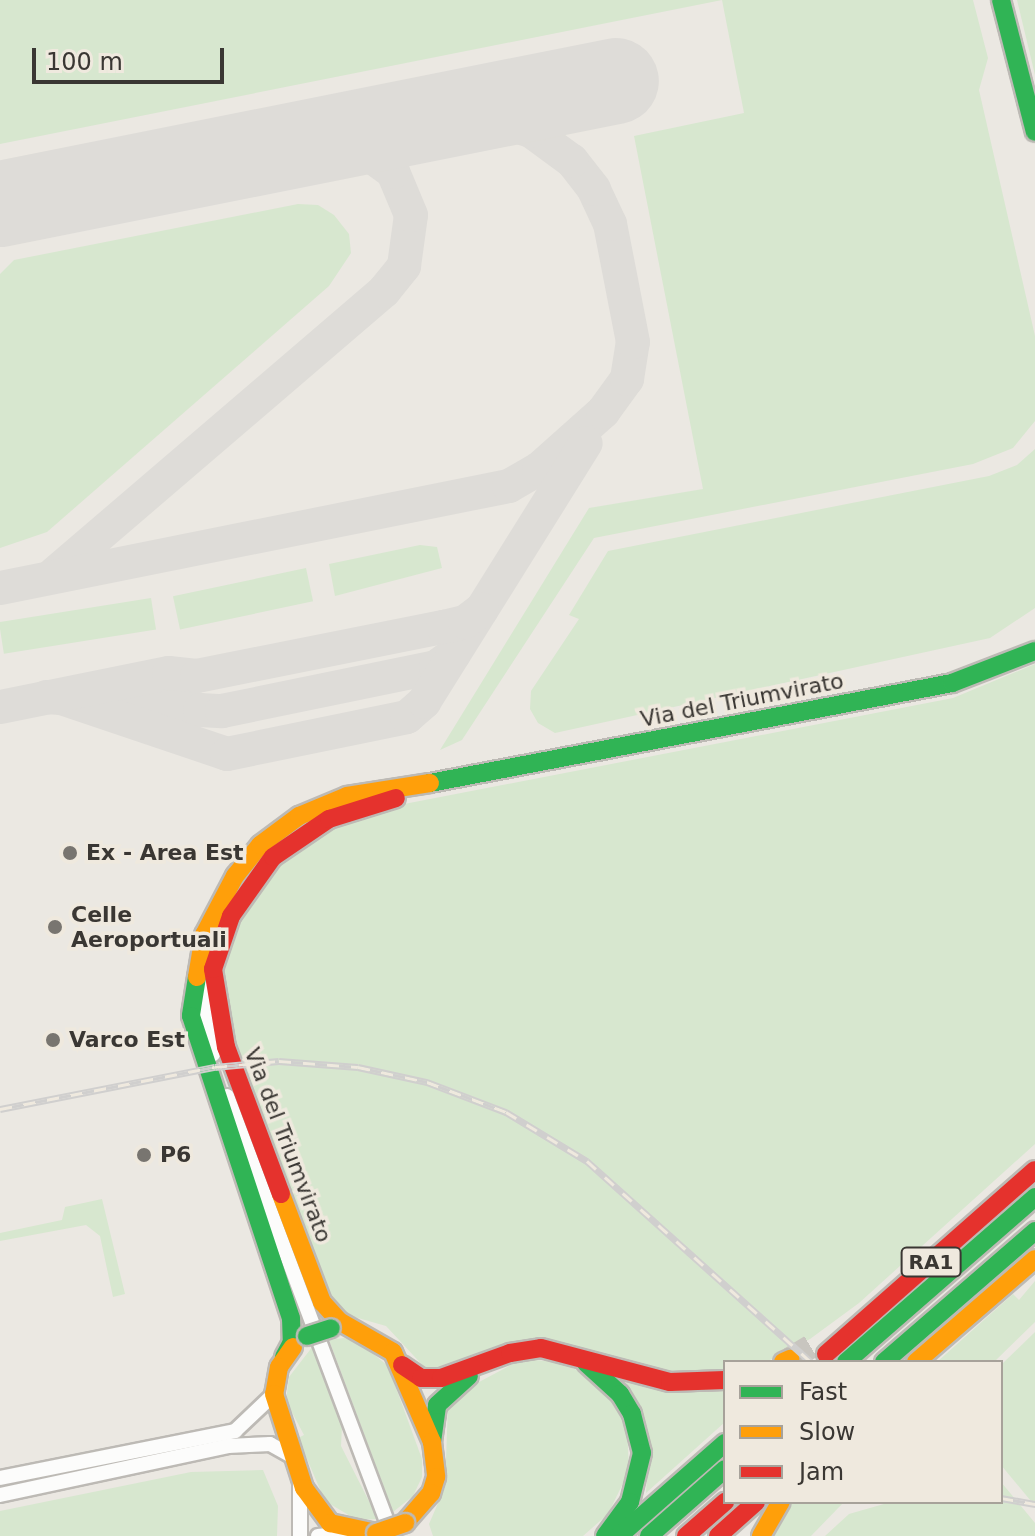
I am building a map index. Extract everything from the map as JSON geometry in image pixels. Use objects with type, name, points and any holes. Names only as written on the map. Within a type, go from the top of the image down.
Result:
[{"type":"main road","points":[[1001,0],[1035,132]]},
{"type":"main road","name":"Via del Triumvirato","points":[[274,1394],[284,1357],[292,1342],[291,1318],[195,1038],[193,985],[204,935],[224,894],[245,862],[280,828],[347,796],[454,780],[952,683],[1035,651]]},
{"type":"main road","name":"Via del Triumvirato","points":[[388,1531],[436,1477],[432,1442],[402,1365],[383,1342],[357,1330],[322,1302],[226,1047],[215,1006],[214,957],[244,891],[292,842],[345,813],[454,780]]},
{"type":"main road","points":[[820,1350],[1030,1174]]},
{"type":"main road","points":[[848,1360],[1035,1197]]},
{"type":"main road","points":[[886,1360],[1035,1231]]},
{"type":"main road","name":"RA1","points":[[918,1360],[1035,1259]]},
{"type":"main road","points":[[928,1360],[973,1313]]},
{"type":"main road","name":"Via del Triumvirato","points":[[284,1357],[307,1336],[331,1328],[357,1330]]},
{"type":"main road","points":[[402,1365],[421,1378],[441,1378],[501,1357],[541,1348],[670,1382],[723,1380]]},
{"type":"main road","points":[[574,1355],[620,1394],[640,1435],[636,1489],[605,1536]]},
{"type":"main road","points":[[432,1442],[433,1415],[445,1394],[501,1357]]},
{"type":"main road","points":[[274,1394],[295,1465],[321,1515],[388,1531]]},
{"type":"main road","points":[[619,1536],[723,1445]]},
{"type":"main road","points":[[649,1536],[723,1471]]},
{"type":"main road","points":[[686,1536],[723,1504]]},
{"type":"main road","points":[[718,1536],[754,1504]]},
{"type":"main road","points":[[761,1536],[780,1504]]},
{"type":"street","name":"Via del Triumvirato","points":[[214,957],[205,1007],[215,1063]]},
{"type":"street","name":"Via del Triumvirato","points":[[193,985],[199,1023],[388,1531]]},
{"type":"street","points":[[0,1478],[235,1431],[274,1394]]},
{"type":"street","points":[[0,1495],[228,1446],[270,1444],[295,1465],[300,1536]]},
{"type":"street","points":[[318,1536],[388,1531]]},
{"type":"green space","points":[[0,0],[722,0],[0,144]]},
{"type":"green space","points":[[722,0],[973,0],[988,58],[979,90],[1035,336],[1035,421],[1013,448],[973,464],[594,538],[462,740],[440,750],[589,508],[703,489],[634,136],[744,113]]},
{"type":"green space","points":[[1017,0],[1035,0],[1035,75]]},
{"type":"green space","points":[[298,204],[318,205],[334,215],[349,234],[351,253],[329,286],[47,532],[0,548],[0,274],[14,260]]},
{"type":"green space","points":[[1035,449],[1035,608],[990,638],[555,733],[538,723],[530,709],[531,691],[579,619],[569,615],[608,551],[989,476],[1017,465]]},
{"type":"green space","points":[[420,545],[437,547],[442,568],[335,596],[329,564]]},
{"type":"green space","points":[[306,568],[313,601],[180,630],[173,596]]},
{"type":"green space","points":[[151,598],[156,630],[4,654],[0,622]]},
{"type":"green space","points":[[1035,664],[1035,1144],[859,1303],[810,1339],[770,1360],[723,1360],[723,1374],[677,1376],[613,1359],[468,1361],[426,1369],[386,1326],[344,1314],[325,1297],[226,1028],[219,992],[237,924],[261,884],[288,857],[324,832],[399,805],[953,698]]},
{"type":"green space","points":[[102,1199],[125,1294],[113,1297],[100,1236],[86,1225],[0,1241],[0,1233],[62,1220],[65,1207]]},
{"type":"green space","points":[[1035,1281],[1035,1322],[996,1360],[939,1360],[1013,1294],[1019,1300]]},
{"type":"green space","points":[[1035,1332],[1035,1506],[1003,1467],[1003,1363]]},
{"type":"green space","points":[[344,1338],[359,1342],[388,1366],[422,1459],[422,1477],[413,1496],[393,1512],[329,1340]]},
{"type":"green space","points":[[313,1346],[342,1426],[341,1446],[378,1519],[357,1520],[325,1501],[298,1438],[304,1435],[286,1401],[289,1377]]},
{"type":"green space","points":[[522,1359],[559,1362],[594,1378],[627,1424],[629,1471],[608,1514],[583,1536],[433,1536],[429,1524],[445,1487],[448,1404],[466,1389]]},
{"type":"green space","points":[[610,1371],[723,1386],[723,1424],[646,1493],[649,1444]]},
{"type":"green space","points":[[263,1470],[278,1506],[277,1536],[0,1536],[0,1511],[191,1472]]},
{"type":"green space","points":[[1003,1484],[1035,1523],[1035,1536],[825,1536],[849,1514],[884,1504],[1003,1504]]},
{"type":"green space","points":[[788,1504],[842,1504],[811,1536],[770,1536]]},
{"type":"taxiway","points":[[0,588],[509,486],[539,469],[603,412],[627,379],[633,342],[610,224],[594,189],[572,161],[531,131],[494,119],[444,115]]},
{"type":"taxiway","points":[[54,574],[384,291],[404,266],[411,215],[393,172],[356,145],[317,140]]},
{"type":"taxiway","points":[[0,205],[13,201]]},
{"type":"taxiway","points":[[46,697],[61,698],[227,754],[407,717],[424,702],[586,443]]},
{"type":"taxiway","points":[[0,707],[169,673],[197,676],[443,627],[465,622],[482,609]]},
{"type":"taxiway","points":[[120,685],[200,710],[222,711],[436,667],[454,654]]},
{"type":"runway","points":[[0,204],[616,81]]},
{"type":"tunnel","points":[[790,1359],[813,1345]]},
{"type":"railway","points":[[0,1109],[215,1067],[279,1061],[358,1067],[427,1082],[506,1112],[587,1161],[809,1360]]},
{"type":"railway","points":[[1003,1498],[1035,1504]]},
{"type":"traffic: fast","points":[[1001,0],[1035,132]]},
{"type":"traffic: fast","points":[[430,783],[952,683],[1035,651]]},
{"type":"traffic: fast","points":[[197,977],[191,1016],[291,1318],[292,1342],[284,1357]]},
{"type":"traffic: fast","points":[[848,1360],[1035,1197]]},
{"type":"traffic: fast","points":[[886,1360],[1035,1231]]},
{"type":"traffic: fast","points":[[307,1336],[331,1328]]},
{"type":"traffic: fast","points":[[586,1363],[620,1394],[632,1414],[642,1453],[630,1502],[605,1536]]},
{"type":"traffic: fast","points":[[432,1442],[437,1405],[469,1376]]},
{"type":"traffic: fast","points":[[619,1536],[723,1445]]},
{"type":"traffic: fast","points":[[649,1536],[723,1471]]},
{"type":"traffic: slow","points":[[197,977],[204,935],[235,876],[260,845],[299,816],[347,796],[430,783]]},
{"type":"traffic: slow","points":[[281,1194],[322,1302],[339,1321],[393,1352],[432,1442],[436,1477],[431,1493],[405,1523]]},
{"type":"traffic: slow","points":[[918,1360],[1035,1259]]},
{"type":"traffic: slow","points":[[293,1347],[279,1367],[274,1394],[304,1488],[330,1523],[376,1533]]},
{"type":"traffic: slow","points":[[761,1536],[780,1504]]},
{"type":"traffic: slow","points":[[376,1533],[405,1523]]},
{"type":"traffic: jam","points":[[281,1194],[226,1047],[213,969],[231,916],[273,857],[329,819],[396,798]]},
{"type":"traffic: jam","points":[[826,1354],[1035,1170]]},
{"type":"traffic: jam","points":[[402,1365],[421,1378],[441,1378],[510,1353],[541,1348],[670,1382],[723,1380]]},
{"type":"traffic: jam","points":[[686,1536],[723,1504]]},
{"type":"traffic: jam","points":[[718,1536],[754,1504]]},
{"type":"place","name":"Ex - Area Est","points":[[70,853]]},
{"type":"place","name":"Celle Aeroportuali","points":[[55,927]]},
{"type":"place","name":"Varco Est","points":[[53,1040]]},
{"type":"place","name":"P6","points":[[144,1155]]}]
